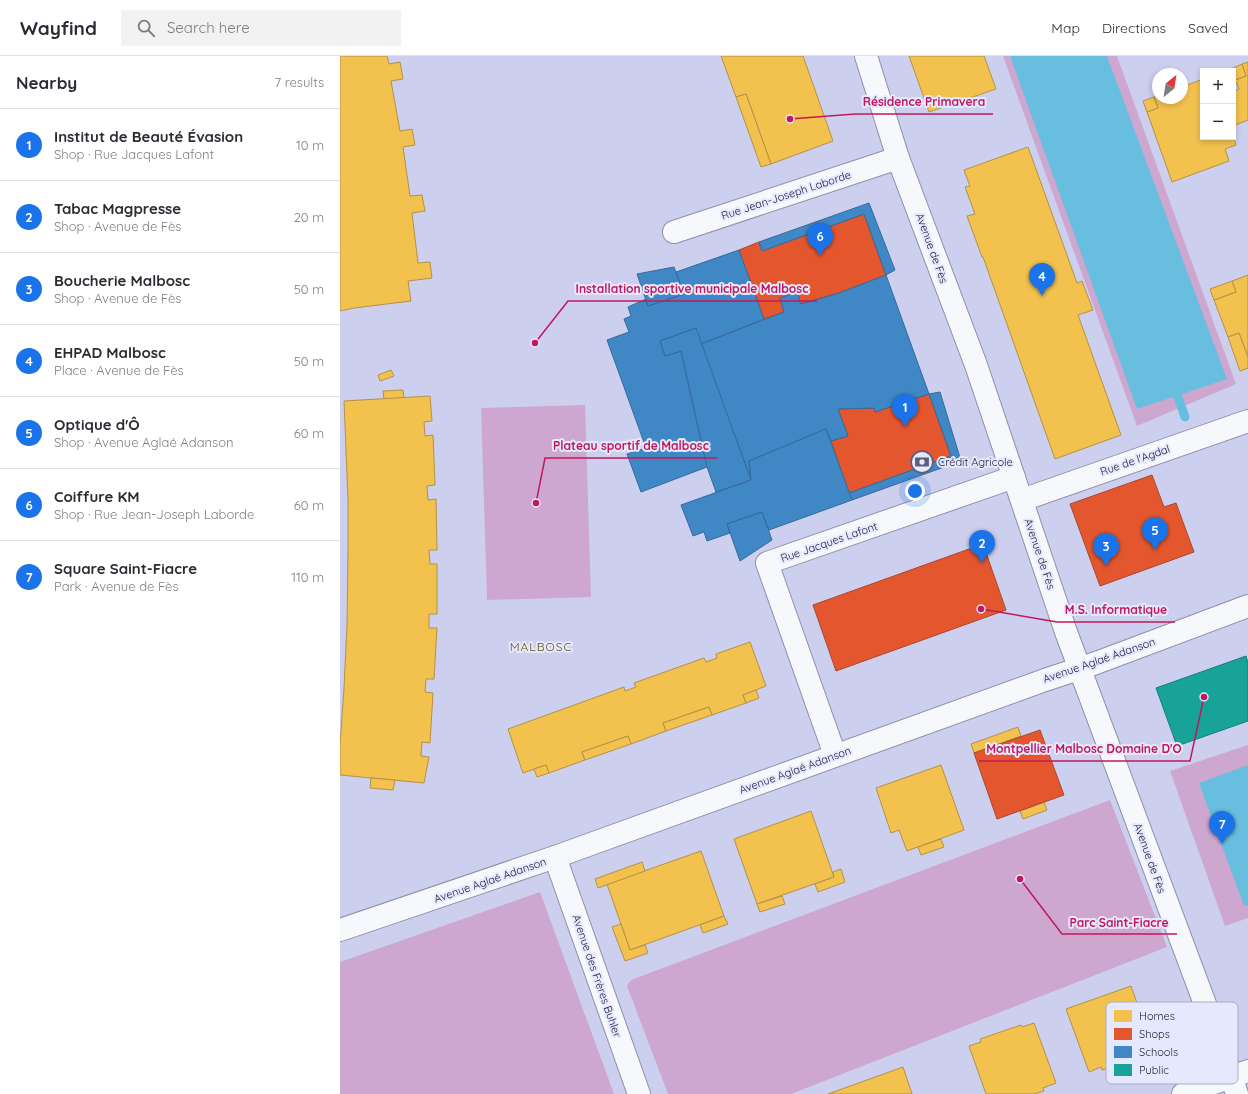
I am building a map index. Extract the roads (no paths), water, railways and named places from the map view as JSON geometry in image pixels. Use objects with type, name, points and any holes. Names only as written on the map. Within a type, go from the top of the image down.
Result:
[{"type":"street","name":"Avenue de Fès","points":[[866,56],[898,158],[976,365],[1080,669],[1209,1002]]},
{"type":"street","name":"Rue Jean-Joseph Laborde","points":[[674,232],[898,158]]},
{"type":"street","name":"Rue de l'Agdal","points":[[1022,500],[1248,421]]},
{"type":"street","name":"Rue Jacques Lafont","points":[[835,755],[767,563],[1014,477]]},
{"type":"street","name":"Avenue Aglaé Adanson","points":[[340,930],[555,857],[835,755],[1045,680],[1080,669],[1248,606]]},
{"type":"street","name":"Avenue des Frères Buhler","points":[[555,857],[639,1094]]},
{"type":"street","points":[[1183,1094],[1226,1084]]},
{"type":"water","points":[[1010,56],[1107,56],[1227,379],[1137,409]]},
{"type":"water","points":[[1248,765],[1248,905],[1244,906],[1199,783]]},
{"type":"waterway","points":[[1174,385],[1185,417]]},
{"type":"place","name":"Résidence Primavera","points":[[790,119]]},
{"type":"place","name":"Coiffure KM","points":[[820,256]]},
{"type":"place","name":"EHPAD Malbosc","points":[[1042,296]]},
{"type":"place","name":"Installation sportive municipale Malbosc","points":[[535,343]]},
{"type":"place","name":"Institut de Beauté Évasion","points":[[905,427]]},
{"type":"place","name":"Crédit Agricole","points":[[922,462]]},
{"type":"place","name":"Plateau sportif de Malbosc","points":[[536,503]]},
{"type":"place","name":"Optique d'Ô","points":[[1155,550]]},
{"type":"place","name":"Tabac Magpresse","points":[[982,563]]},
{"type":"place","name":"Boucherie Malbosc","points":[[1106,566]]},
{"type":"place","name":"M.S. Informatique","points":[[981,609]]},
{"type":"place","name":"Montpellier Malbosc Domaine D'O","points":[[1204,697]]},
{"type":"place","name":"Square Saint-Fiacre","points":[[1222,844]]},
{"type":"place","name":"Parc Saint-Fiacre","points":[[1020,879]]},
{"type":"district","name":"MALBOSC","points":[[541,647]]}]
